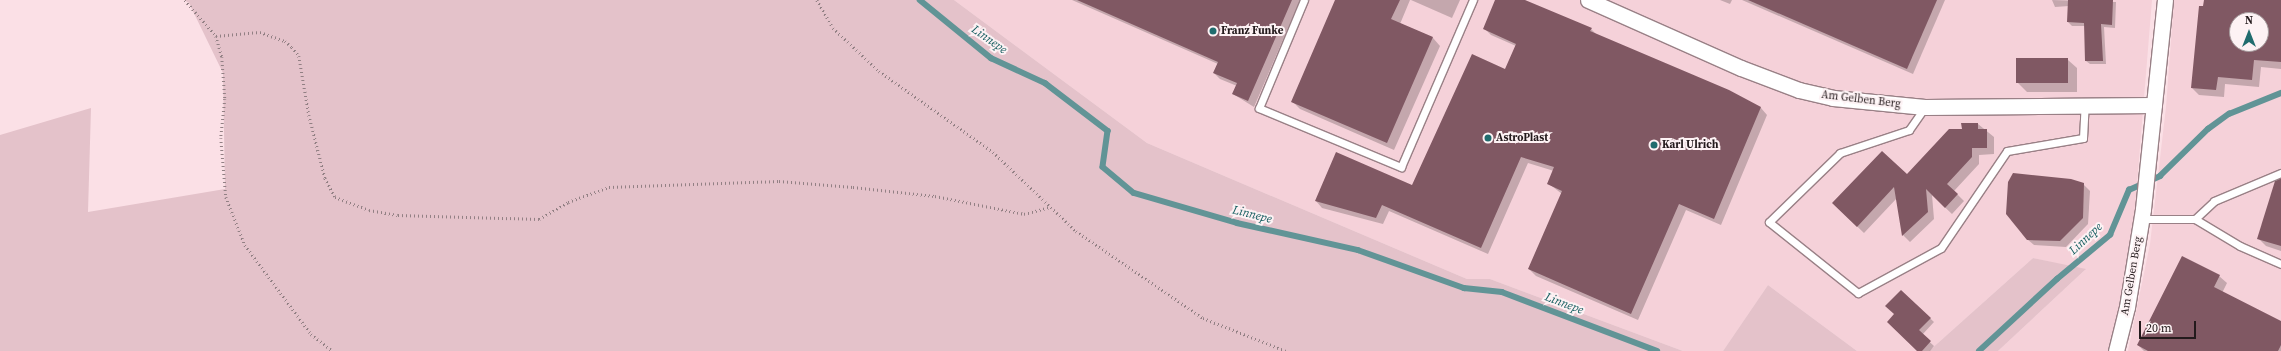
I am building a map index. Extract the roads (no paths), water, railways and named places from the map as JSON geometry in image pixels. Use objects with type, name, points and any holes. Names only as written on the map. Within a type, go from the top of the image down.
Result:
[{"type":"street","name":"Am Gelben Berg","points":[[1588,0],[1610,4],[1741,68],[1799,90],[1868,103],[1925,107],[2085,104],[2154,105]]},
{"type":"street","name":"Am Gelben Berg","points":[[2116,351],[2127,307],[2142,214],[2165,0]]},
{"type":"lane","points":[[1304,0],[1259,108],[1401,167],[1473,0]]},
{"type":"lane","points":[[1925,107],[1909,130],[1840,153],[1770,222],[1858,293],[1941,248],[2007,151],[2083,138],[2085,104]]},
{"type":"lane","points":[[2195,219],[2214,201],[2281,173]]},
{"type":"lane","points":[[2142,214],[2195,219],[2240,246],[2281,264]]},
{"type":"waterway","name":"Linnepe","points":[[920,0],[991,58],[1045,83],[1108,131],[1103,167],[1134,193],[1237,223],[1358,250],[1464,288],[1502,292],[1657,351]]},
{"type":"waterway","name":"Linnepe","points":[[1979,351],[2057,279],[2110,235],[2129,190],[2160,176],[2208,129],[2229,114],[2281,93]]},
{"type":"place","name":"Franz Funke","points":[[1213,31]]},
{"type":"place","name":"AstroPlast","points":[[1488,138]]},
{"type":"place","name":"Karl Ulrich","points":[[1654,145]]}]
